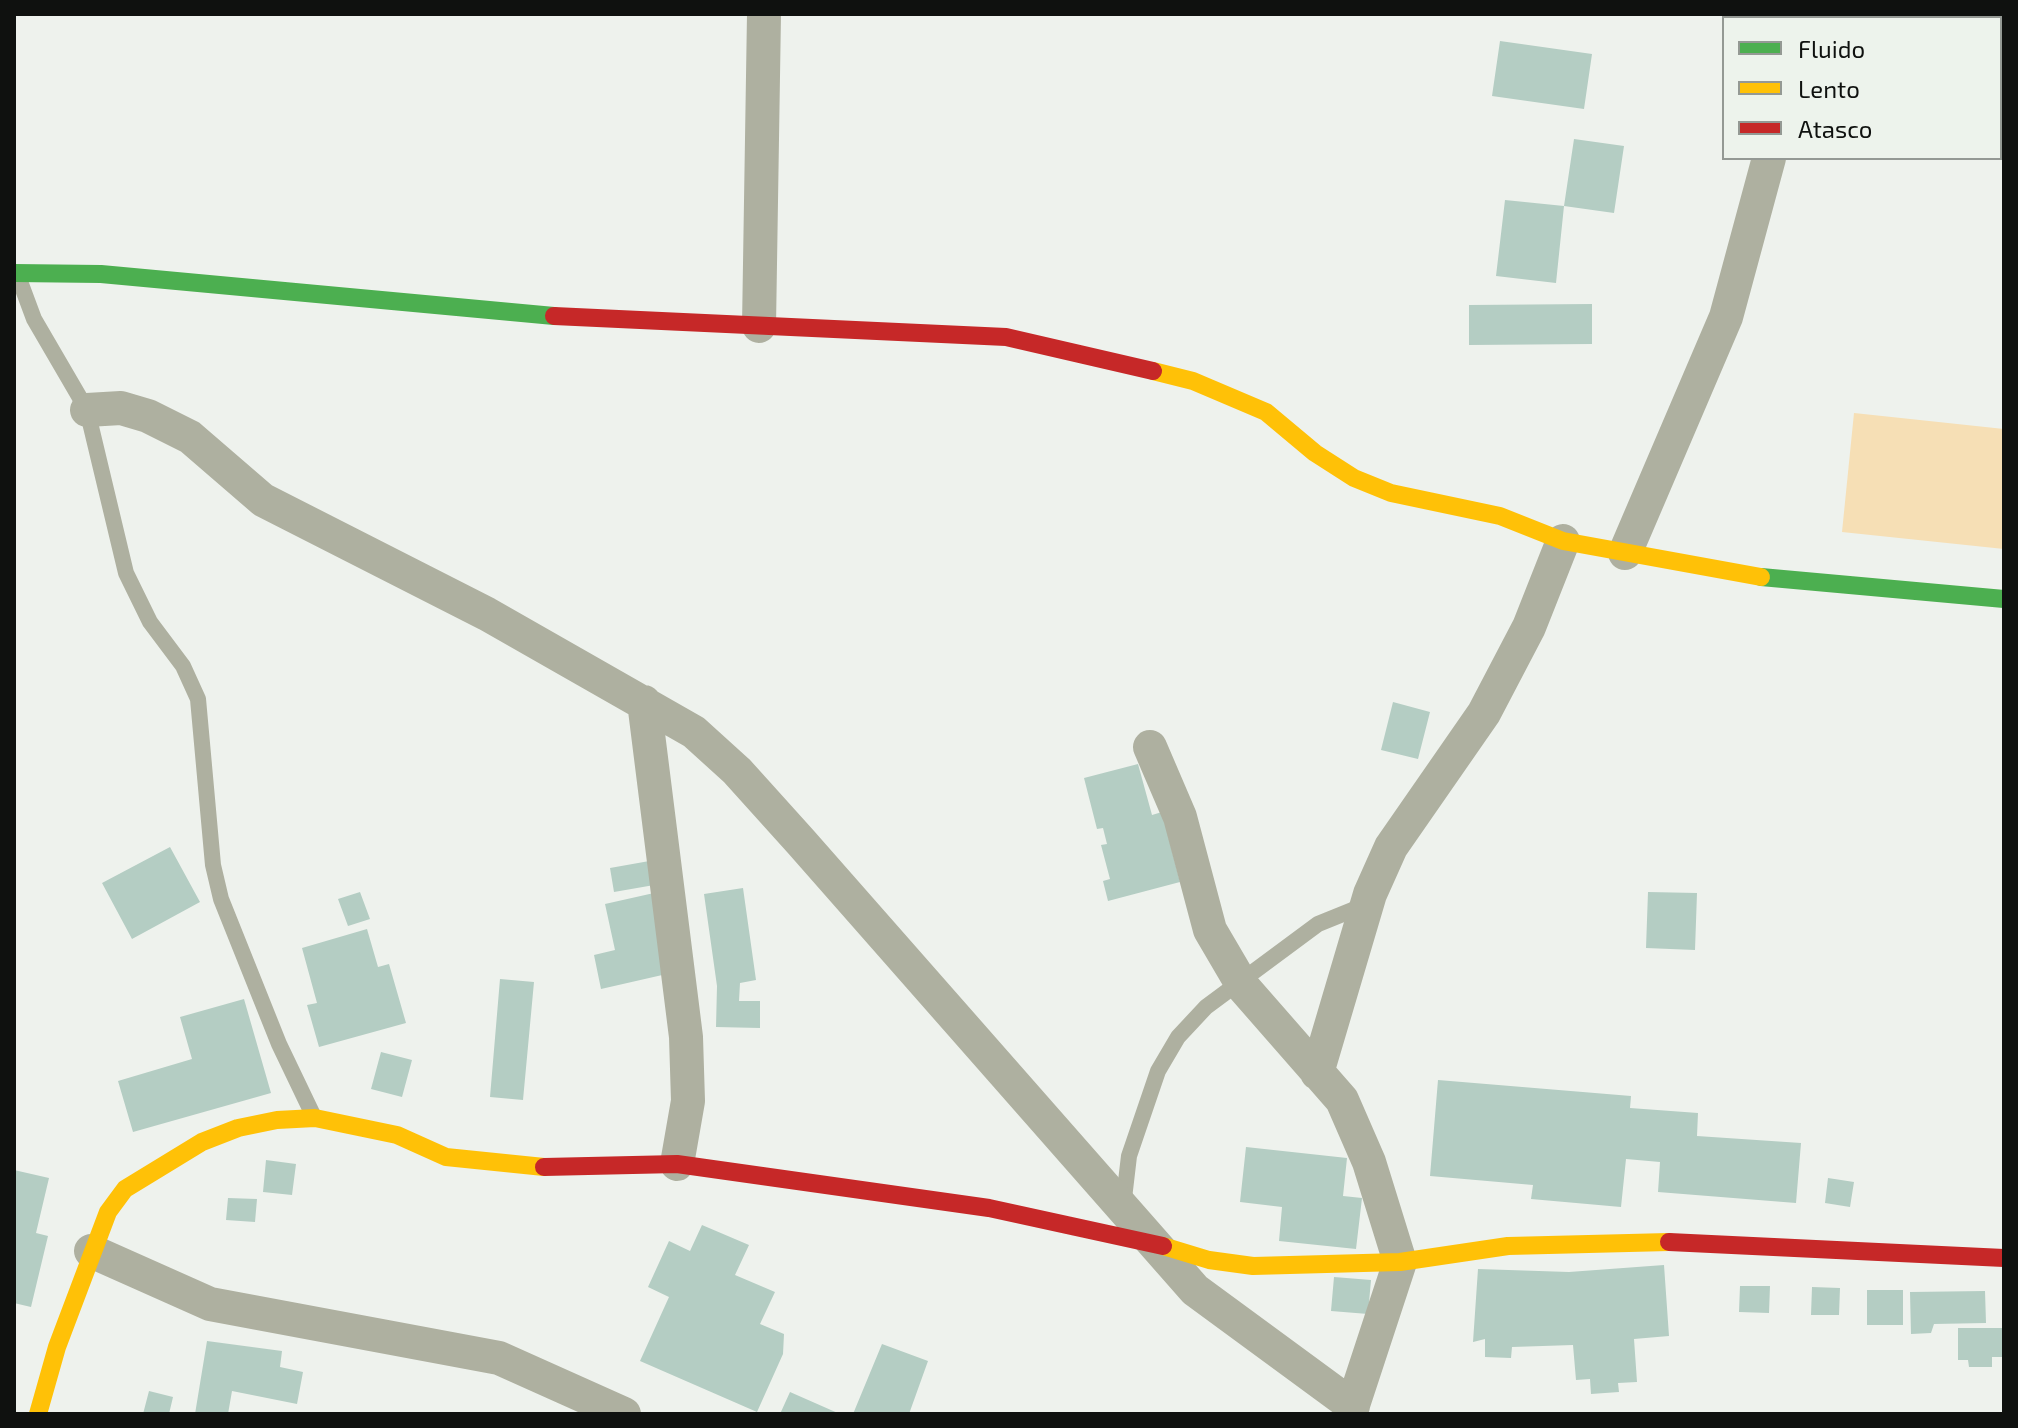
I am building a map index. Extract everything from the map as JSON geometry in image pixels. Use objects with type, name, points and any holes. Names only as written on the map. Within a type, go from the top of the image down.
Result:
[{"type":"street","points":[[759,326],[764,14]]},
{"type":"street","points":[[1625,553],[1726,317],[1768,160]]},
{"type":"street","points":[[15,271],[101,274],[539,315],[1006,337],[1179,377],[1235,396],[1266,412],[1315,453],[1354,478],[1391,493],[1500,516],[1563,541],[1741,575],[2004,599]]},
{"type":"street","points":[[87,410],[121,408],[148,416],[190,437],[263,500],[487,614],[694,732],[737,771],[1195,1290],[1351,1410],[1400,1262],[1369,1162],[1342,1100],[1240,980],[1210,930],[1180,817],[1150,747]]},
{"type":"street","points":[[1317,1073],[1366,904],[1391,847],[1491,701],[1529,627],[1563,541]]},
{"type":"street","points":[[644,702],[686,1037],[688,1101],[677,1164]]},
{"type":"street","points":[[38,1414],[57,1347],[91,1251],[116,1200],[125,1189],[151,1170],[202,1142],[238,1128],[277,1120],[315,1118],[397,1135],[446,1157],[545,1167],[677,1164],[989,1208],[1153,1243],[1209,1260],[1253,1266],[1400,1262],[1508,1246],[1664,1242],[2004,1258]]},
{"type":"street","points":[[91,1251],[210,1304],[499,1358],[624,1414]]},
{"type":"lane","points":[[15,271],[34,319],[87,410],[126,573],[150,622],[183,666],[198,699],[213,865],[221,899],[279,1044],[315,1118]]},
{"type":"lane","points":[[1123,1209],[1129,1156],[1158,1071],[1178,1037],[1206,1007],[1318,924],[1366,904]]},
{"type":"shaded area","points":[[1854,413],[2004,429],[2004,549],[1842,532]]},
{"type":"building","points":[[1500,41],[1592,54],[1584,109],[1492,96]]},
{"type":"building","points":[[1574,139],[1624,146],[1614,213],[1564,206]]},
{"type":"building","points":[[1505,200],[1564,206],[1556,283],[1496,276]]},
{"type":"building","points":[[1592,304],[1592,344],[1469,345],[1469,305]]},
{"type":"building","points":[[1393,702],[1430,712],[1418,759],[1381,750]]},
{"type":"building","points":[[1138,764],[1152,815],[1162,812],[1180,882],[1108,901],[1103,881],[1110,879],[1101,845],[1107,844],[1103,828],[1097,829],[1084,778]]},
{"type":"building","points":[[170,847],[200,902],[132,939],[102,883]]},
{"type":"building","points":[[655,860],[660,884],[614,892],[610,868]]},
{"type":"building","points":[[743,888],[756,980],[740,983],[739,1001],[760,1001],[760,1028],[716,1027],[717,986],[704,894]]},
{"type":"building","points":[[360,892],[370,919],[348,926],[338,899]]},
{"type":"building","points":[[1648,892],[1697,893],[1695,950],[1646,948]]},
{"type":"building","points":[[654,893],[671,973],[601,989],[594,955],[615,950],[605,904]]},
{"type":"building","points":[[367,929],[378,967],[389,964],[406,1023],[319,1047],[307,1005],[317,1003],[302,948]]},
{"type":"building","points":[[500,979],[534,982],[523,1100],[490,1097]]},
{"type":"building","points":[[244,999],[271,1093],[133,1132],[118,1081],[192,1059],[180,1017]]},
{"type":"building","points":[[381,1052],[412,1060],[402,1097],[371,1089]]},
{"type":"building","points":[[1438,1080],[1631,1096],[1630,1108],[1698,1113],[1697,1136],[1801,1143],[1796,1203],[1658,1192],[1660,1162],[1626,1159],[1621,1207],[1531,1199],[1533,1185],[1430,1176]]},
{"type":"building","points":[[1246,1147],[1347,1158],[1343,1196],[1362,1198],[1356,1249],[1279,1241],[1282,1207],[1240,1202]]},
{"type":"building","points":[[266,1160],[296,1164],[292,1195],[263,1192]]},
{"type":"building","points":[[14,1170],[49,1178],[36,1233],[48,1236],[31,1307],[14,1303]]},
{"type":"building","points":[[1828,1178],[1854,1182],[1850,1207],[1825,1203]]},
{"type":"building","points":[[228,1198],[257,1199],[255,1222],[226,1220]]},
{"type":"building","points":[[702,1225],[749,1245],[735,1275],[775,1292],[760,1324],[784,1334],[783,1354],[757,1412],[640,1361],[669,1297],[648,1287],[669,1241],[690,1251]]},
{"type":"building","points":[[1664,1265],[1669,1336],[1634,1339],[1637,1382],[1618,1383],[1619,1392],[1591,1394],[1590,1379],[1576,1380],[1573,1345],[1512,1347],[1511,1358],[1485,1357],[1485,1339],[1473,1342],[1478,1269],[1569,1272]]},
{"type":"building","points":[[1334,1277],[1371,1280],[1368,1314],[1331,1311]]},
{"type":"building","points":[[1740,1286],[1770,1286],[1769,1313],[1739,1312]]},
{"type":"building","points":[[1812,1287],[1840,1288],[1839,1315],[1811,1315]]},
{"type":"building","points":[[1867,1290],[1903,1290],[1903,1325],[1867,1325]]},
{"type":"building","points":[[1985,1291],[1986,1323],[1934,1324],[1931,1333],[1911,1334],[1910,1292]]},
{"type":"building","points":[[1958,1328],[2004,1328],[2004,1357],[1992,1357],[1992,1367],[1969,1367],[1968,1360],[1958,1360]]},
{"type":"building","points":[[207,1341],[282,1351],[280,1367],[303,1372],[297,1404],[232,1391],[228,1414],[195,1414]]},
{"type":"building","points":[[882,1344],[928,1361],[909,1414],[853,1414]]},
{"type":"building","points":[[149,1391],[173,1397],[169,1414],[143,1414]]},
{"type":"building","points":[[790,1392],[840,1414],[780,1414]]},
{"type":"traffic: fast","points":[[14,273],[101,274],[554,316]]},
{"type":"traffic: fast","points":[[1761,577],[2004,599]]},
{"type":"traffic: slow","points":[[1153,371],[1193,381],[1266,412],[1315,453],[1354,478],[1391,493],[1500,516],[1563,541],[1761,577]]},
{"type":"traffic: slow","points":[[38,1414],[57,1347],[108,1212],[125,1189],[202,1142],[238,1128],[277,1120],[315,1118],[397,1135],[446,1157],[544,1167]]},
{"type":"traffic: slow","points":[[1163,1246],[1209,1260],[1253,1266],[1400,1262],[1508,1246],[1669,1242]]},
{"type":"traffic: jam","points":[[554,316],[1006,337],[1153,371]]},
{"type":"traffic: jam","points":[[544,1167],[677,1164],[989,1208],[1163,1246]]},
{"type":"traffic: jam","points":[[1669,1242],[2004,1258]]}]
